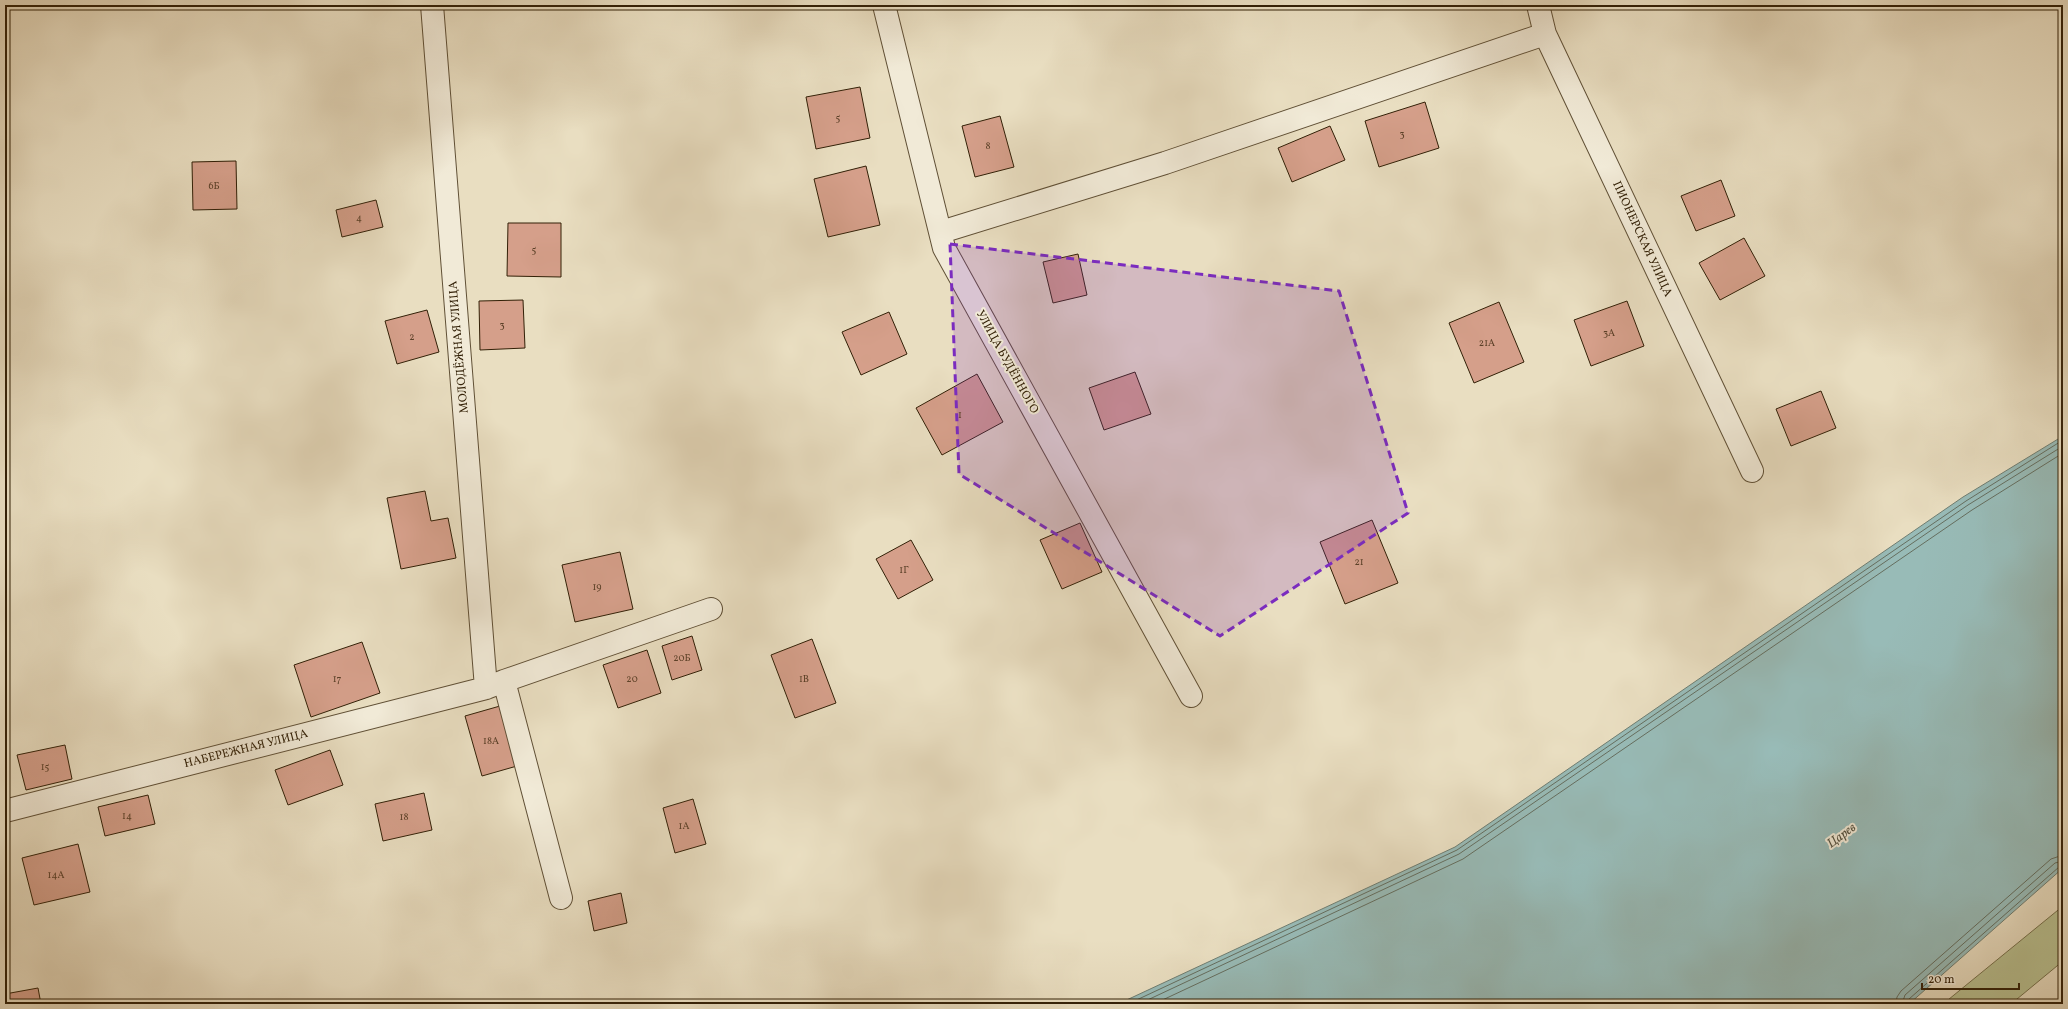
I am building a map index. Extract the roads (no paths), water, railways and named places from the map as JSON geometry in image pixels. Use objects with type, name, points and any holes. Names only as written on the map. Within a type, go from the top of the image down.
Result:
[{"type":"street","name":"МОЛОДЁЖНАЯ УЛИЦА","points":[[432,5],[495,685],[561,898]]},
{"type":"street","name":"УЛИЦА БУДЁННОГО","points":[[884,5],[944,248],[1191,696]]},
{"type":"street","name":"ПИОНЕРСКАЯ УЛИЦА","points":[[1538,5],[1545,34],[1752,471]]},
{"type":"street","points":[[941,232],[1165,163],[1545,34]]},
{"type":"street","name":"НАБЕРЕЖНАЯ УЛИЦА","points":[[5,811],[495,685],[710,610]]},
{"type":"water","name":"Царев","points":[[2063,436],[2063,868],[1909,1004],[1118,1004],[1455,847],[1963,497]]}]
